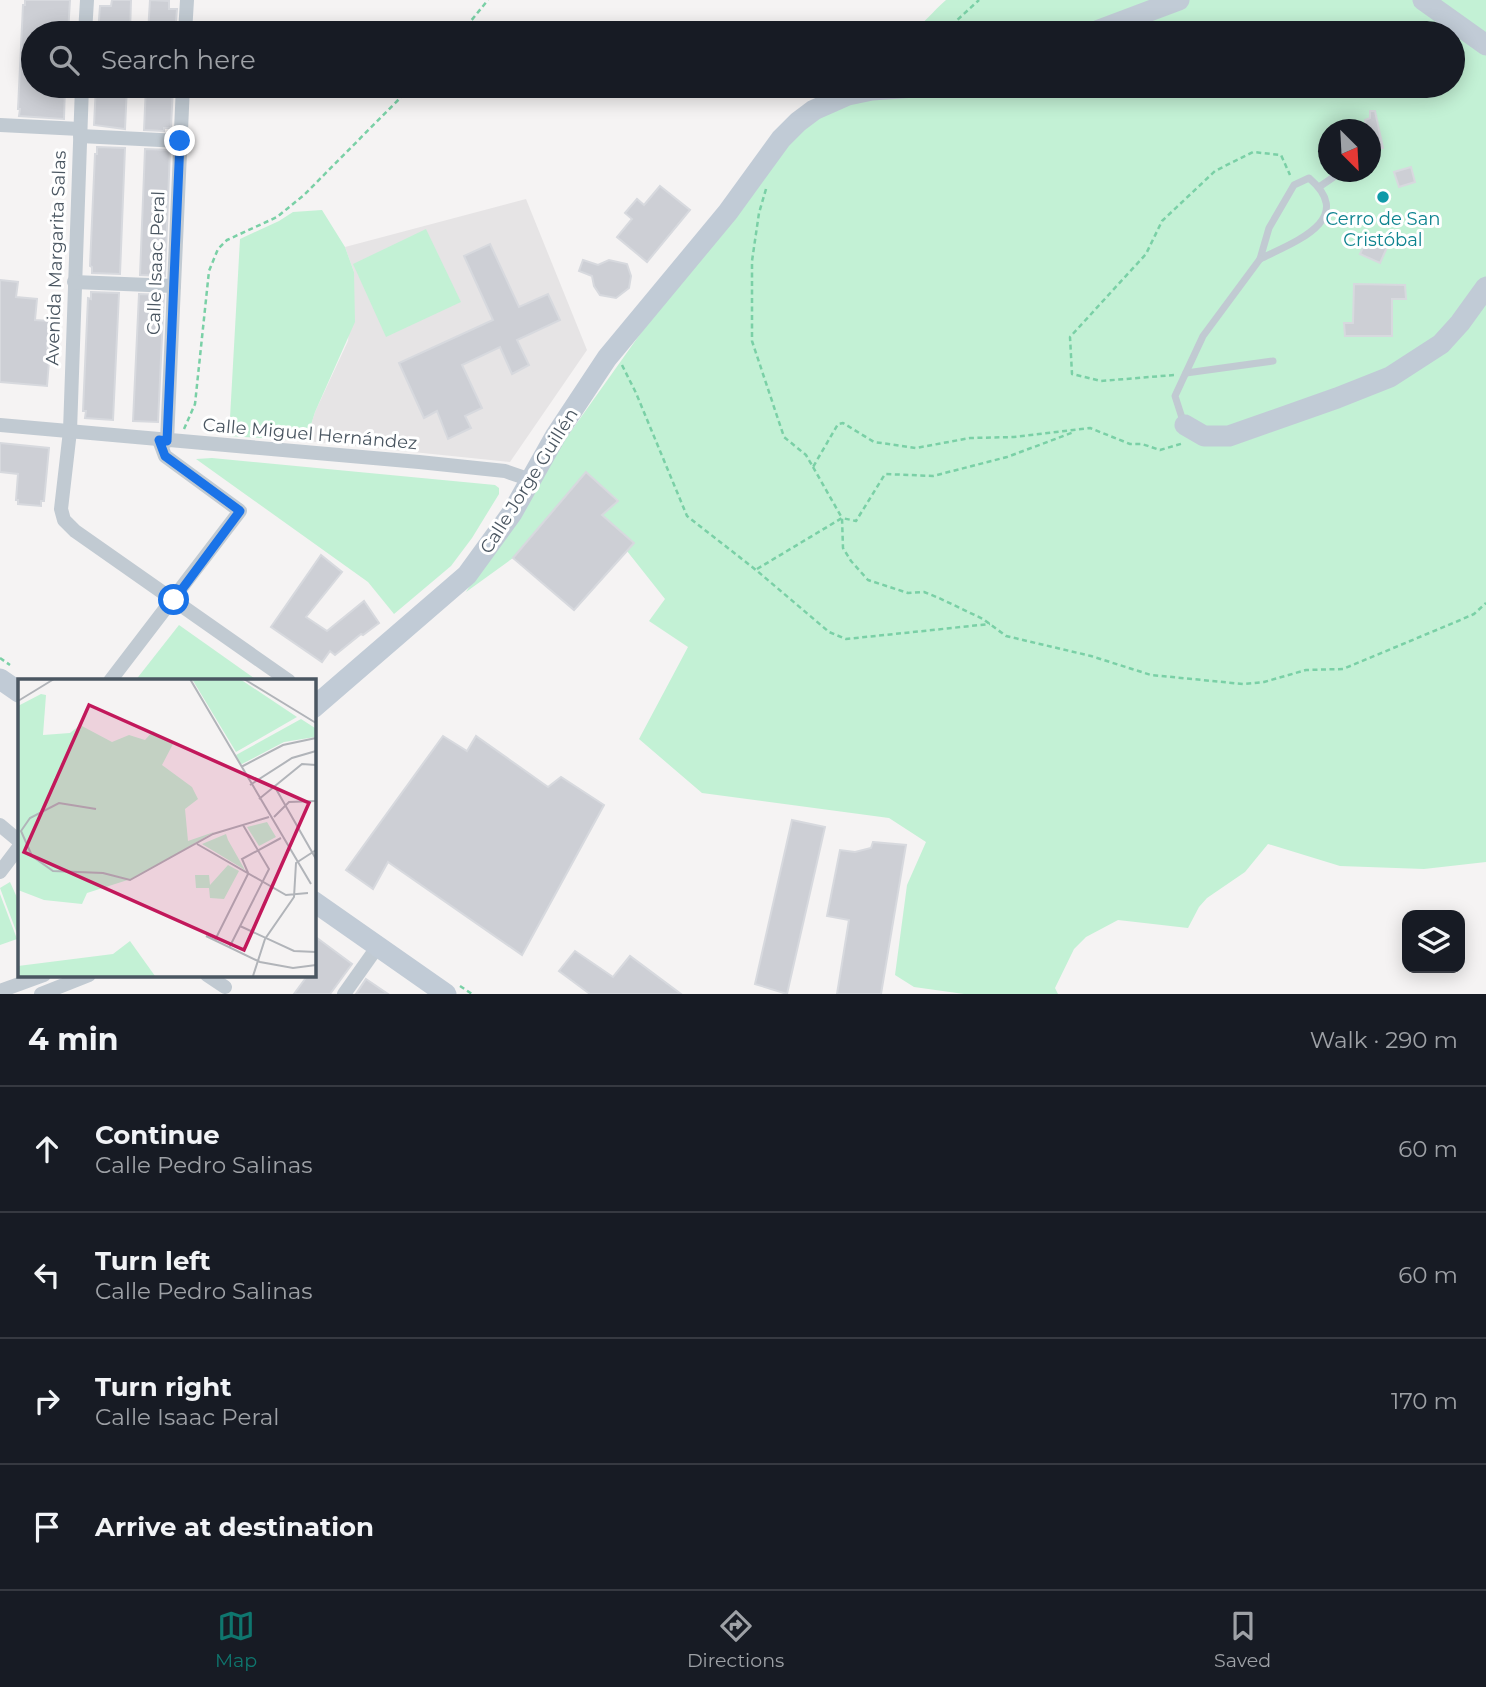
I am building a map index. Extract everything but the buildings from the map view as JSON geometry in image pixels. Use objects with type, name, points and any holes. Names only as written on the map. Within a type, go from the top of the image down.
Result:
[{"type":"street","points":[[86,21],[87,0]]},
{"type":"street","points":[[186,21],[187,0]]},
{"type":"street","points":[[1123,21],[1179,0]]},
{"type":"street","points":[[1423,0],[1452,21]]},
{"type":"street","points":[[1465,30],[1486,45]]},
{"type":"street","name":"Avenida Margarita Salas","points":[[81,98],[70,431],[61,509],[64,520],[75,531],[174,600]]},
{"type":"street","name":"Calle Isaac Peral","points":[[168,441],[182,98]]},
{"type":"street","name":"Calle Jorge Guillén","points":[[315,703],[467,575],[512,513],[556,435],[614,349],[728,212],[781,139],[798,122],[841,98]]},
{"type":"street","points":[[0,125],[180,141]]},
{"type":"street","points":[[74,282],[174,285]]},
{"type":"street","points":[[1185,425],[1203,436],[1229,436],[1390,377],[1441,344],[1486,287]]},
{"type":"street","name":"Calle Miguel Hernández","points":[[0,425],[493,470],[531,480]]},
{"type":"street","points":[[112,679],[240,511],[165,456],[168,441]]},
{"type":"street","points":[[174,600],[286,679]]},
{"type":"street","points":[[0,678],[18,691]]},
{"type":"street","points":[[0,825],[18,840]]},
{"type":"street","points":[[0,872],[18,849]]},
{"type":"street","points":[[315,902],[446,994]]},
{"type":"street","points":[[344,994],[378,946]]},
{"type":"street","points":[[0,991],[41,976]]},
{"type":"street","points":[[41,994],[86,976]]},
{"type":"street","points":[[209,976],[227,985]]},
{"type":"lane","points":[[1185,425],[1175,397],[1203,336],[1260,259],[1269,228],[1294,185],[1309,178],[1319,187],[1326,204],[1322,223],[1308,236],[1260,259]]},
{"type":"lane","points":[[1319,187],[1326,182]]},
{"type":"lane","points":[[1186,373],[1273,361]]},
{"type":"path","points":[[471,21],[488,0]]},
{"type":"path","points":[[956,21],[979,0]]},
{"type":"path","points":[[168,441],[195,404],[209,271],[218,249],[227,240],[277,217],[304,195],[400,98]]},
{"type":"path","points":[[1186,373],[1101,381],[1072,374],[1070,337],[1146,254],[1162,221],[1215,171],[1253,152],[1281,155],[1294,185]]},
{"type":"path","points":[[763,166],[770,173],[759,213],[752,261],[752,341],[784,437],[806,455],[842,518],[843,548],[868,580],[908,593],[924,592],[990,624],[1006,636],[1091,656],[1151,676],[1243,684],[1264,682],[1306,670],[1343,669],[1474,614],[1486,603]]},
{"type":"path","points":[[614,349],[636,393],[687,516],[829,632],[846,639],[990,624]]},
{"type":"path","points":[[813,467],[838,424],[843,423],[874,442],[916,448],[970,438],[1014,437],[1090,428],[1130,444],[1142,444],[1160,450],[1203,436]]},
{"type":"path","points":[[756,570],[842,518],[856,521],[885,474],[933,476],[1007,457],[1080,429]]},
{"type":"shaded area","points":[[526,199],[587,350],[510,462],[306,441],[315,412],[348,341],[354,272],[345,247]]},
{"type":"green space","points":[[946,0],[1486,0],[1486,862],[1424,869],[1340,866],[1268,844],[1245,872],[1207,898],[1188,928],[1118,920],[1086,937],[1074,949],[1055,988],[1058,994],[964,994],[914,987],[895,975],[907,885],[926,842],[889,818],[702,793],[639,739],[688,647],[649,621],[665,599],[627,551],[633,543],[602,515],[618,500],[586,472],[513,558],[466,592],[547,465],[675,285],[786,145],[819,116],[849,98],[1465,98],[1465,21],[925,21]]},
{"type":"green space","points":[[322,210],[345,247],[354,272],[355,322],[315,412],[306,441],[229,436],[240,239],[293,212]]},
{"type":"green space","points":[[426,229],[461,302],[386,337],[353,264]]},
{"type":"green space","points":[[212,458],[495,485],[499,488],[499,494],[451,566],[394,614],[368,582],[196,459]]},
{"type":"green space","points":[[179,625],[255,679],[137,679]]},
{"type":"green space","points":[[10,882],[18,900],[18,936],[0,888]]},
{"type":"green space","points":[[0,894],[17,939],[0,945]]},
{"type":"place","name":"Cerro de San Cristóbal","points":[[1383,197]]},
{"type":"route","points":[[174,600],[240,511],[165,456],[159,440],[167,441],[180,141]]}]
